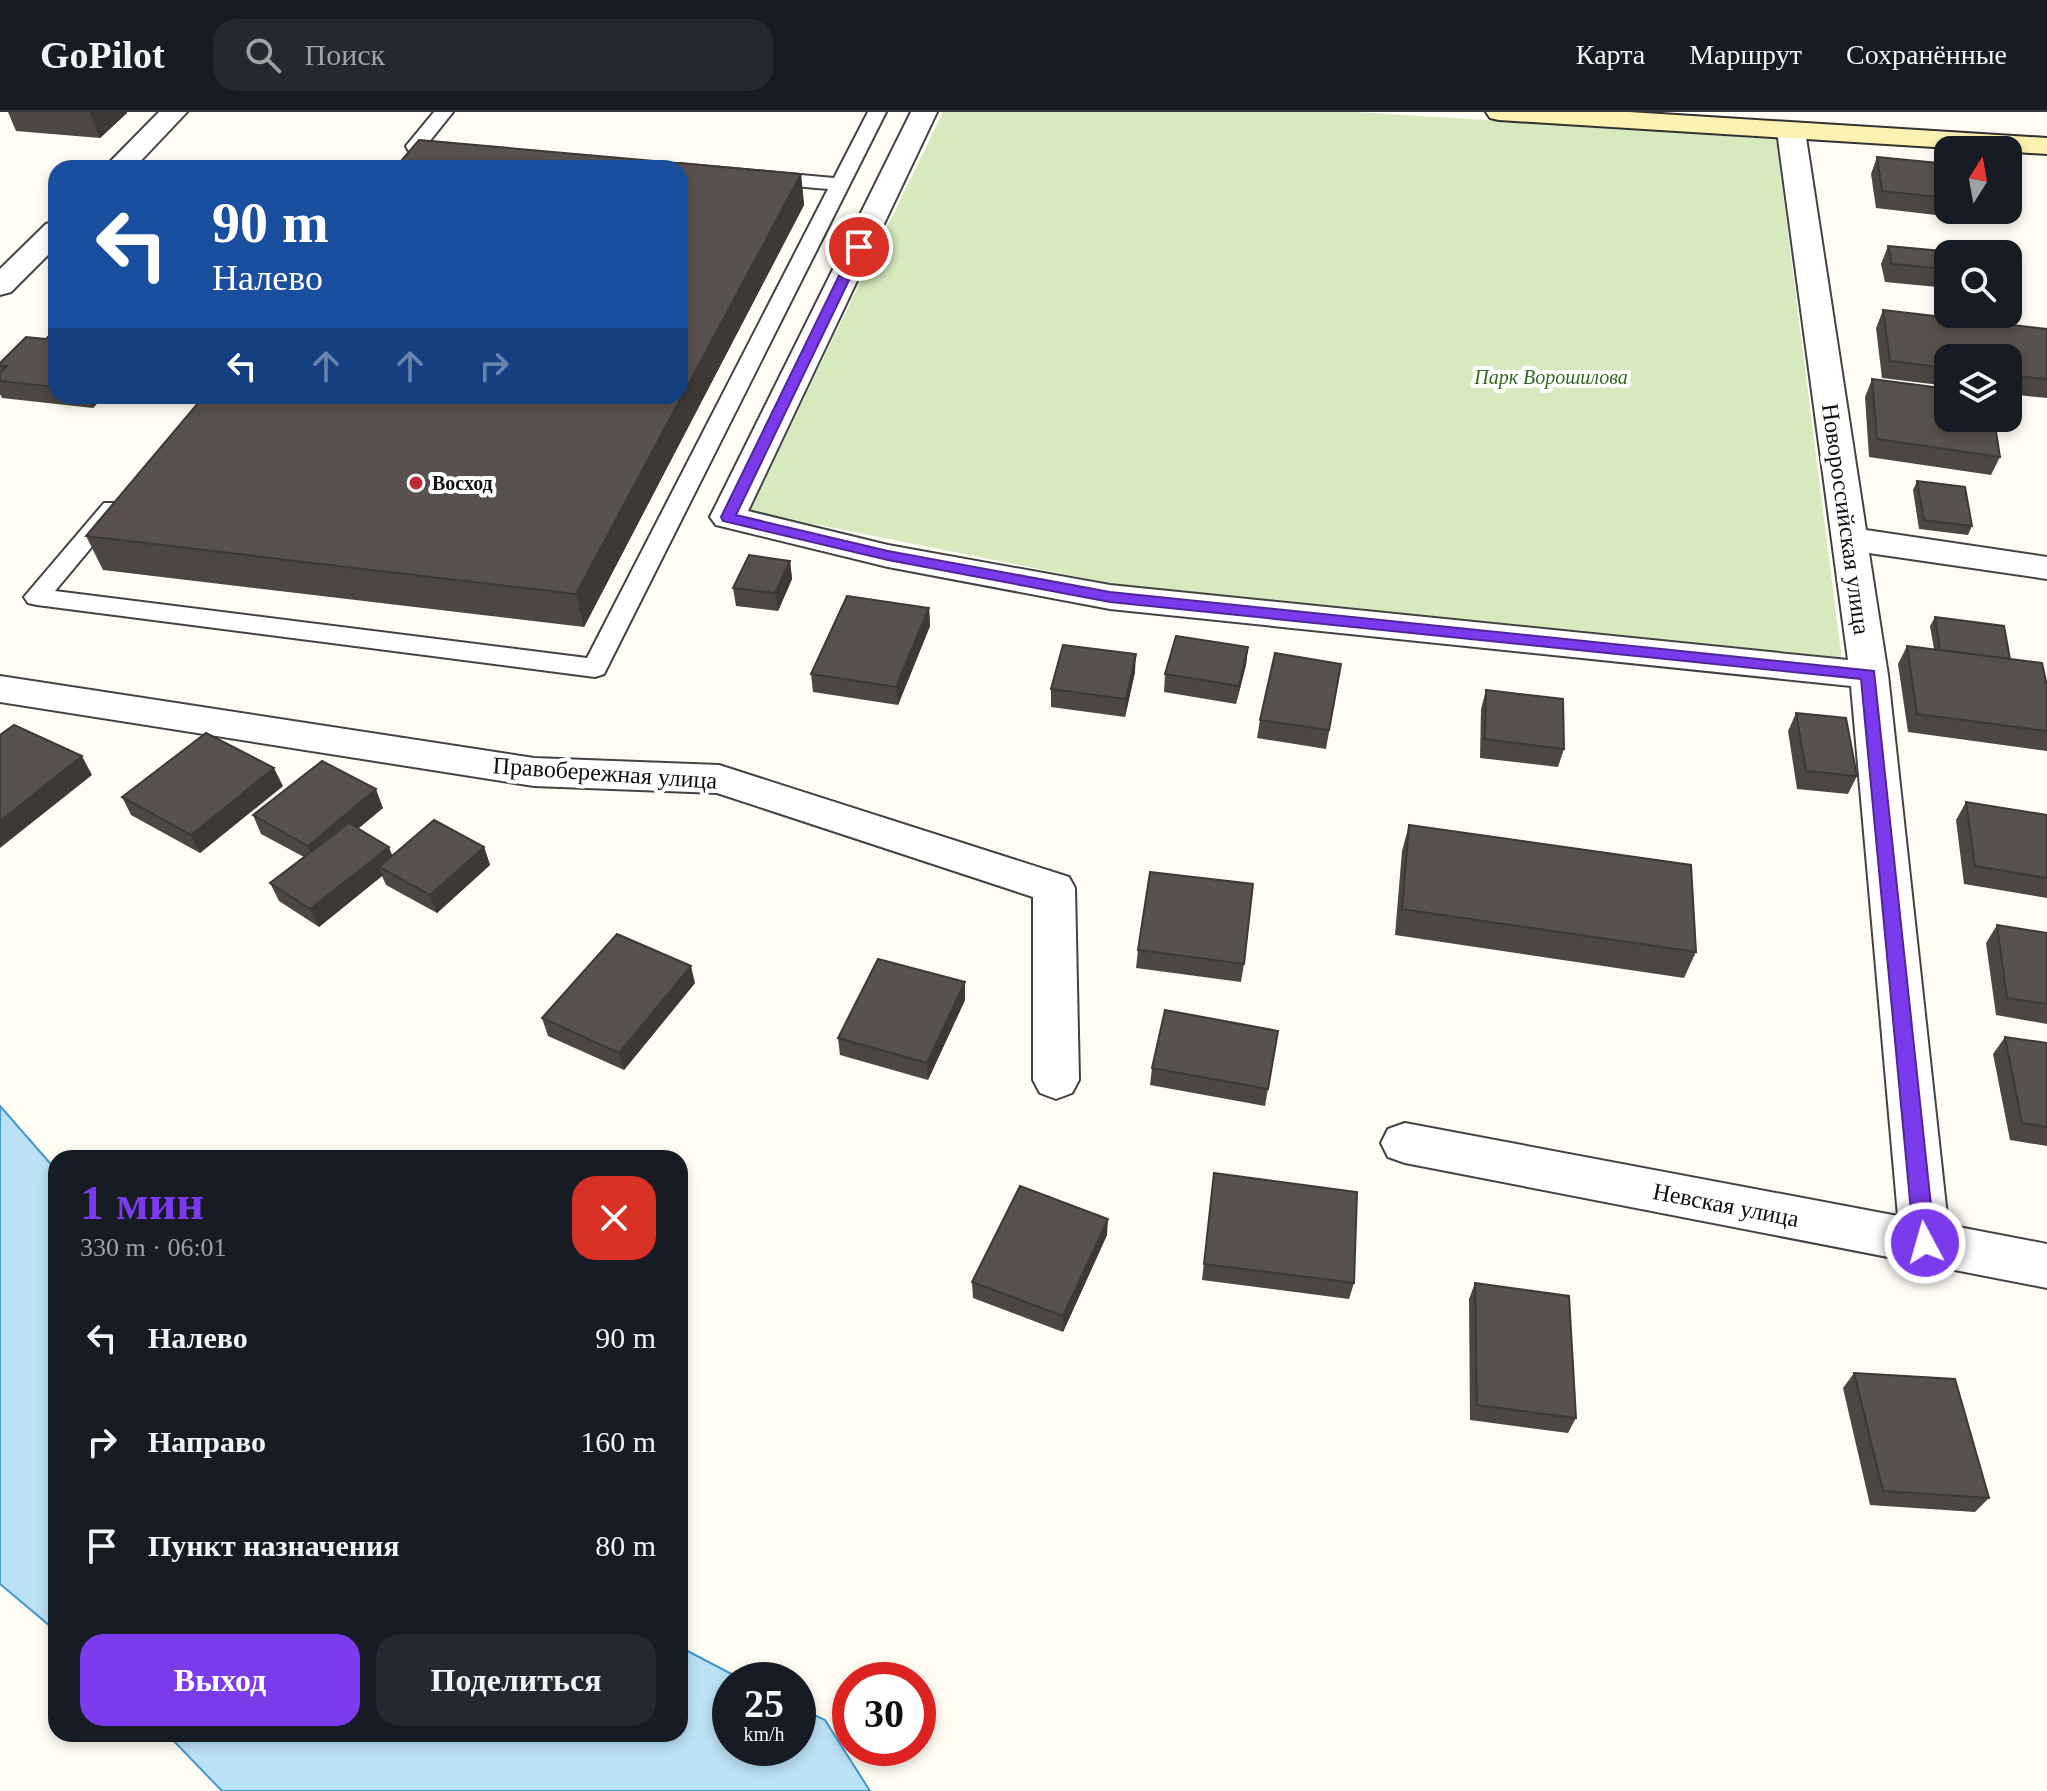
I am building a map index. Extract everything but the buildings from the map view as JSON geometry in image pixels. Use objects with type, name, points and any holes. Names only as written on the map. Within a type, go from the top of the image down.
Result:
[{"type":"main road","points":[[1499,112],[2047,146]]},
{"type":"street","points":[[126,160],[174,112]]},
{"type":"street","points":[[924,112],[728,517],[888,556],[1110,597],[1869,675]]},
{"type":"street","name":"Новороссийская улица","points":[[1791,131],[1869,675],[1925,1243]]},
{"type":"street","points":[[0,286],[48,238]]},
{"type":"street","points":[[1849,539],[2047,568]]},
{"type":"street","name":"Правобережная улица","points":[[0,689],[534,772],[719,779],[1054,888],[1056,1080]]},
{"type":"street","name":"Невская улица","points":[[1405,1143],[2047,1266]]},
{"type":"lane","points":[[444,112],[411,152],[464,150]]},
{"type":"lane","points":[[126,491],[37,597],[595,668],[877,112]]},
{"type":"lane","points":[[688,171],[840,184]]},
{"type":"green space","name":"Парк Ворошилова","points":[[943,112],[1358,112],[1776,139],[1842,661],[1119,585],[749,511]]},
{"type":"water","points":[[0,1106],[48,1161],[48,1624],[0,1584]]},
{"type":"water","points":[[688,1651],[712,1664],[712,1766],[816,1766],[816,1716],[825,1720],[832,1731],[832,1766],[854,1766],[870,1791],[222,1791],[175,1742],[688,1742]]},
{"type":"place","name":"Восход","points":[[416,483]]},
{"type":"route","points":[[859,247],[728,517],[888,556],[1110,597],[1869,675],[1925,1243]]}]
